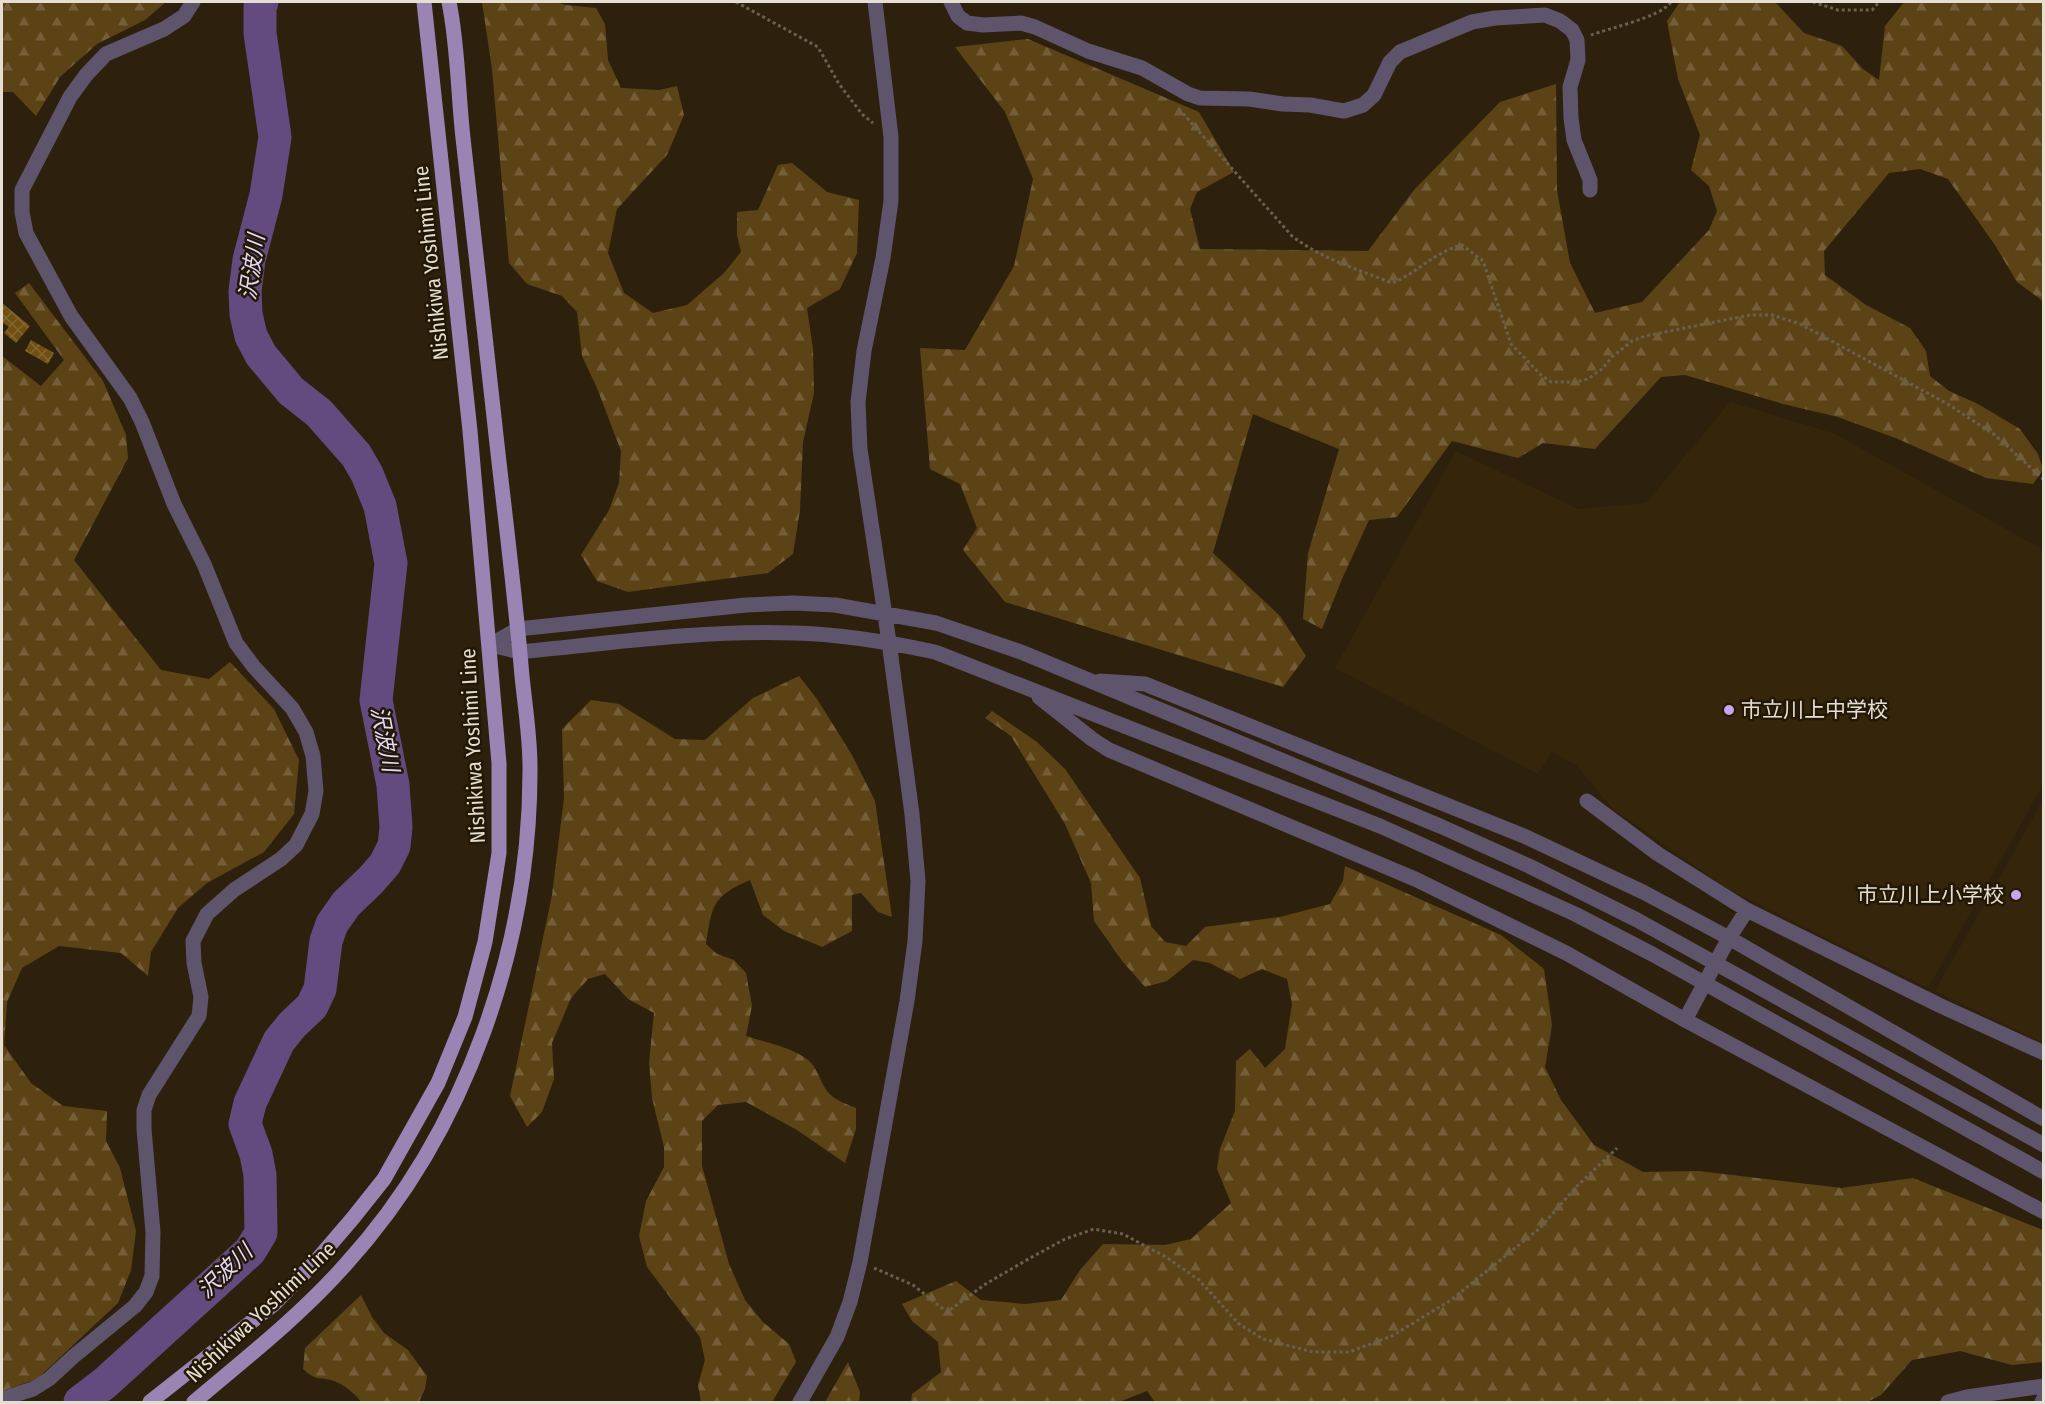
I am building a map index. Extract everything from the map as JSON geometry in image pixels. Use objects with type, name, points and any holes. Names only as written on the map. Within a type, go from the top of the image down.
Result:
[{"type":"main road","name":"Nishikiwa Yoshimi Line","points":[[150,1402],[274,1304],[317,1260],[384,1179],[438,1083],[465,1017],[485,942],[499,853],[499,763],[470,431],[424,2]]},
{"type":"main road","name":"Nishikiwa Yoshimi Line","points":[[194,1402],[276,1332],[346,1265],[393,1206],[433,1144],[467,1076],[487,1024],[503,973],[526,853],[530,766],[518,629],[459,100],[452,16],[448,2]]},
{"type":"street","points":[[2,1399],[33,1389],[49,1379],[135,1306],[146,1292],[152,1275],[153,1232],[144,1110],[149,1095],[199,1016],[201,997],[194,963],[193,941],[207,914],[234,890],[281,859],[296,845],[312,814],[316,791],[313,756],[306,732],[292,708],[254,667],[236,643],[204,564],[174,504],[142,422],[130,398],[71,316],[26,233],[22,212],[22,190],[70,97],[86,75],[106,54],[164,29],[184,16],[193,2]]},
{"type":"street","points":[[800,1402],[837,1337],[850,1302],[860,1262],[915,941],[918,881],[912,814],[860,449],[858,402],[864,351],[883,258],[891,201],[891,137],[875,2]]},
{"type":"street","points":[[951,2],[958,16],[967,23],[982,25],[1021,23],[1035,27],[1088,51],[1142,68],[1188,94],[1200,98],[1249,99],[1310,105],[1335,111],[1344,111],[1363,105],[1374,95],[1390,62],[1400,52],[1472,22],[1545,15],[1560,21],[1572,30],[1577,40],[1578,60],[1570,87],[1571,118],[1574,140],[1590,180],[1590,190]]},
{"type":"street","points":[[490,645],[518,629],[746,605],[793,603],[835,605],[936,623],[1021,651],[1088,681],[1440,825],[1529,866],[1637,920],[2043,1145]]},
{"type":"street","points":[[490,645],[520,652],[728,634],[794,633],[847,636],[935,652],[1380,826],[1575,914],[1652,954],[2043,1172]]},
{"type":"street","points":[[1088,681],[1145,684],[1524,836],[1643,892],[1729,938],[2043,1119]]},
{"type":"street","points":[[1027,687],[1109,750],[1415,879],[1566,953],[1685,1020],[2043,1212]]},
{"type":"street","points":[[1587,801],[1658,854],[1747,910],[1941,1006],[2043,1053]]},
{"type":"street","points":[[1685,1020],[1729,938],[1747,910]]},
{"type":"street","points":[[1948,1402],[2043,1386]]},
{"type":"street","points":[[2042,1402],[2043,1398]]},
{"type":"path","points":[[736,2],[818,47],[838,84],[862,114],[891,137]]},
{"type":"path","points":[[1577,40],[1656,14],[1667,8],[1671,2]]},
{"type":"path","points":[[1813,2],[1838,10],[1872,10],[1879,2]]},
{"type":"path","points":[[1176,105],[1292,236],[1329,260],[1392,283],[1449,248],[1462,245],[1471,251],[1483,261],[1511,344],[1541,375],[1551,382],[1576,382],[1588,379],[1632,341],[1645,336],[1729,318],[1772,315],[1800,324],[1946,403],[1995,435],[2043,480]]},
{"type":"path","points":[[860,1262],[913,1285],[947,1312],[987,1283],[1065,1239],[1094,1229],[1123,1233],[1166,1257],[1199,1280],[1239,1324],[1263,1339],[1313,1352],[1349,1352],[1392,1336],[1451,1300],[1540,1228],[1576,1187],[1617,1148]]},
{"type":"shaded area","name":"市立川上中学校","points":[[1730,402],[1833,433],[2040,548],[2044,556],[2043,785],[1928,988],[1728,889],[1613,809],[1576,765],[1552,752],[1538,774],[1335,668],[1456,451],[1578,509],[1646,503]]},
{"type":"shaded area","name":"市立川上小学校","points":[[2043,800],[2043,1043],[1935,991]]},
{"type":"green space","points":[[2,2],[166,2],[145,20],[97,44],[60,77],[36,116],[13,92],[2,92]]},
{"type":"green space","points":[[482,2],[556,2],[596,8],[605,24],[608,60],[621,88],[659,90],[677,86],[684,115],[667,155],[617,209],[608,253],[624,293],[653,313],[687,305],[724,273],[741,252],[737,235],[737,212],[758,210],[778,165],[792,163],[827,192],[859,200],[857,253],[840,289],[807,308],[813,349],[814,393],[803,442],[800,510],[793,554],[768,573],[628,592],[597,581],[581,555],[609,510],[619,483],[621,451],[582,356],[577,312],[562,296],[527,284],[509,263],[492,69]]},
{"type":"green space","points":[[1680,2],[1775,2],[1804,33],[1842,46],[1863,69],[1879,80],[1885,26],[1904,2],[2043,2],[2043,301],[2017,282],[1995,245],[1948,179],[1920,169],[1889,173],[1824,251],[1825,275],[1866,305],[1910,328],[1926,351],[1930,376],[1949,391],[1978,404],[2020,429],[2038,454],[2043,470],[2033,484],[1986,478],[1898,439],[1838,417],[1783,404],[1685,375],[1661,377],[1595,449],[1543,443],[1518,458],[1452,441],[1397,517],[1369,520],[1322,629],[1303,619],[1308,553],[1339,449],[1253,414],[1213,553],[1280,616],[1306,656],[1283,687],[1005,602],[963,550],[977,528],[960,484],[930,469],[920,348],[965,350],[1014,266],[1033,179],[1005,112],[955,47],[1028,39],[1199,112],[1234,172],[1197,192],[1190,209],[1200,249],[1368,251],[1414,190],[1500,102],[1556,84],[1557,190],[1570,263],[1595,313],[1642,302],[1709,230],[1717,211],[1709,186],[1691,170],[1700,135],[1678,79],[1667,21]]},
{"type":"green space","points":[[29,283],[103,381],[126,435],[128,458],[74,560],[161,670],[209,679],[230,662],[274,709],[299,760],[294,814],[264,852],[207,883],[178,908],[151,952],[148,976],[121,953],[59,946],[22,968],[7,1002],[4,1045],[31,1083],[63,1106],[107,1111],[106,1141],[120,1168],[136,1231],[131,1270],[118,1303],[37,1379],[2,1391],[2,356],[41,386],[64,360],[15,293]]},
{"type":"green space","points":[[799,676],[817,699],[852,755],[875,801],[892,917],[878,912],[861,893],[852,895],[852,931],[822,947],[784,931],[763,915],[750,880],[728,891],[721,897],[713,911],[706,944],[717,954],[734,960],[746,973],[752,1006],[746,1036],[787,1049],[808,1060],[831,1095],[856,1108],[856,1129],[845,1163],[797,1130],[746,1102],[718,1105],[702,1121],[702,1166],[729,1264],[745,1300],[763,1322],[789,1344],[796,1362],[772,1402],[701,1402],[698,1385],[705,1360],[700,1337],[647,1267],[639,1236],[646,1201],[664,1167],[664,1147],[652,1098],[649,1062],[654,1013],[628,999],[605,974],[588,979],[571,998],[552,1043],[554,1079],[542,1112],[527,1127],[510,1096],[552,895],[564,798],[562,729],[591,700],[619,704],[675,739],[705,740],[753,698]]},
{"type":"green space","points":[[992,711],[1037,742],[1065,769],[1140,878],[1151,926],[1165,942],[1186,946],[1205,927],[1280,917],[1330,904],[1343,881],[1345,866],[1501,935],[1544,969],[1552,1025],[1545,1067],[1561,1100],[1594,1145],[1643,1172],[1699,1171],[1842,1188],[1913,1178],[2043,1230],[2043,1362],[2012,1365],[1960,1351],[1912,1360],[1881,1395],[1867,1402],[1155,1402],[1147,1391],[1119,1402],[911,1402],[912,1394],[941,1372],[938,1342],[912,1321],[902,1304],[956,1281],[981,1300],[1025,1304],[1061,1300],[1080,1270],[1103,1244],[1165,1245],[1191,1239],[1231,1203],[1217,1169],[1220,1149],[1235,1111],[1236,1061],[1250,1049],[1265,1068],[1285,1049],[1292,1004],[1287,979],[1262,969],[1240,979],[1210,963],[1193,960],[1167,981],[1145,987],[1123,962],[1094,921],[1091,883],[1065,824],[1011,736],[985,718]]},
{"type":"green space","points":[[361,1295],[372,1317],[384,1333],[408,1350],[427,1376],[425,1389],[419,1402],[361,1402],[341,1384],[315,1377],[303,1369],[305,1348]]},
{"type":"green space","points":[[848,1362],[860,1392],[859,1402],[825,1402]]},
{"type":"building","points":[[2,303],[30,326],[16,343],[4,333],[9,327],[2,322]]},
{"type":"building","points":[[31,340],[54,353],[48,364],[25,351]]},
{"type":"waterway","name":"沢波川","points":[[80,1402],[105,1383],[250,1251],[261,1233],[260,1175],[256,1154],[245,1124],[250,1103],[279,1041],[312,1006],[320,989],[326,941],[332,924],[346,904],[385,864],[394,846],[396,827],[393,785],[376,700],[391,563],[380,506],[367,474],[356,455],[319,413],[291,391],[261,355],[251,336],[246,314],[245,291],[249,260],[266,195],[275,137],[260,33],[262,2]]},
{"type":"place","name":"市立川上中学校","points":[[1729,710]]},
{"type":"place","name":"市立川上小学校","points":[[2016,895]]}]
